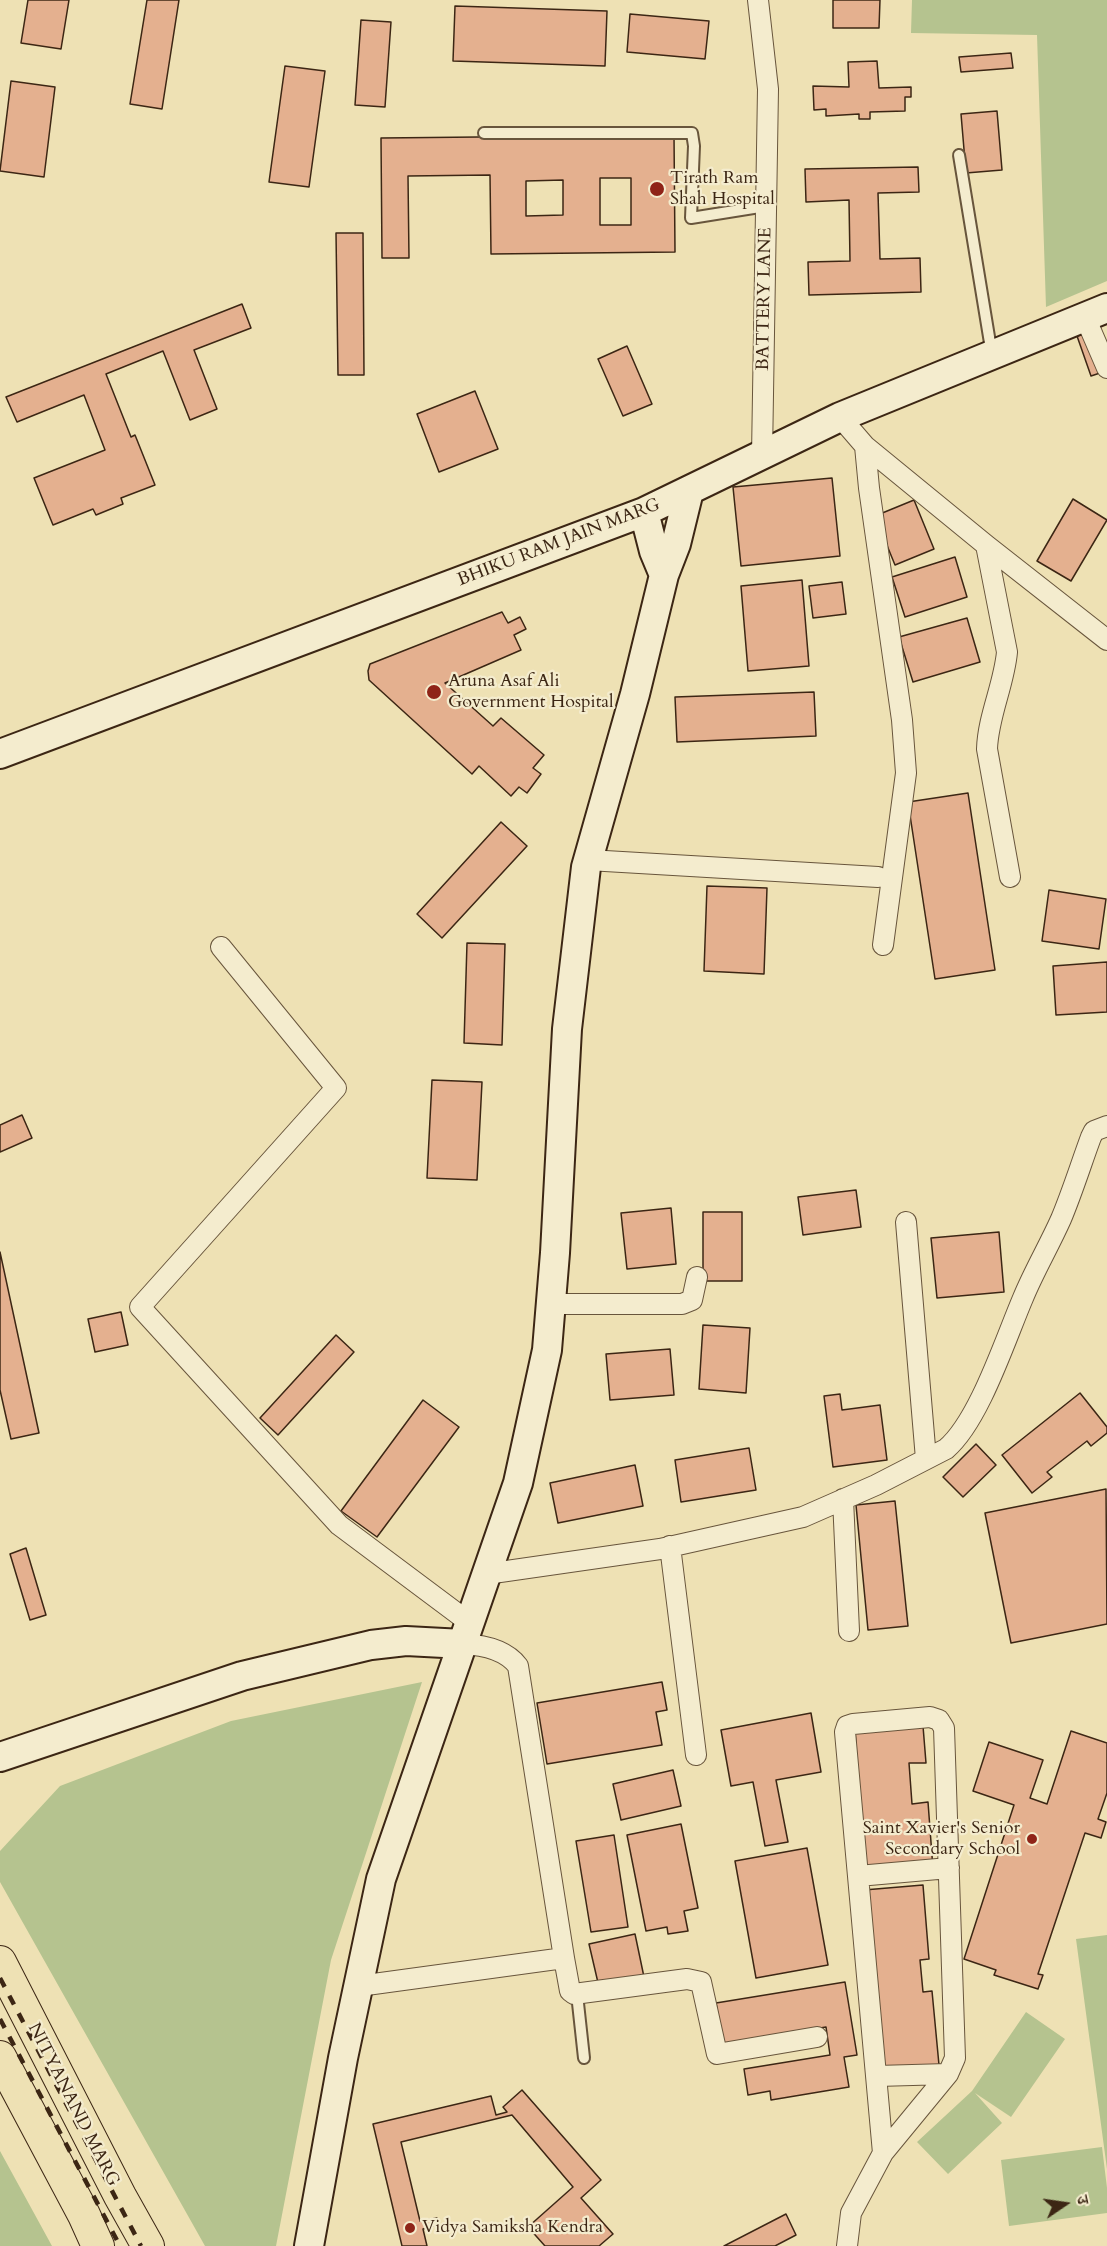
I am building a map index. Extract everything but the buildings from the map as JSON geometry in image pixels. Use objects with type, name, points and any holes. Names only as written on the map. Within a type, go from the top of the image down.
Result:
[{"type":"main road","name":"NITYANAND MARG","points":[[0,1962],[148,2246]]},
{"type":"main road","points":[[0,2057],[84,2215],[98,2246]]},
{"type":"main road","points":[[84,2215],[120,2196]]},
{"type":"street","name":"BATTERY LANE","points":[[758,0],[768,89],[762,455]]},
{"type":"street","name":"BHIKU RAM JAIN MARG","points":[[0,754],[644,512],[840,417],[1096,312]]},
{"type":"street","points":[[1096,312],[1107,368]]},
{"type":"street","points":[[840,417],[866,446],[986,545],[1107,640]]},
{"type":"street","points":[[866,446],[869,488],[902,720],[906,773],[883,945]]},
{"type":"street","points":[[309,2246],[381,1879],[518,1483],[548,1350],[567,1029],[588,860],[664,575],[676,544],[689,491]]},
{"type":"street","points":[[644,512],[654,551],[664,575]]},
{"type":"street","points":[[986,545],[1006,652],[1006,665],[987,735],[987,749],[1010,877]]},
{"type":"street","points":[[588,860],[878,877]]},
{"type":"street","points":[[221,947],[336,1088],[140,1307],[339,1525],[466,1634],[510,1658],[518,1666],[570,1991],[577,1994],[687,1979],[701,1982],[717,2054],[817,2037]]},
{"type":"street","points":[[486,1574],[670,1546],[752,1530],[803,1517],[946,1449],[964,1430],[988,1382],[1024,1295],[1062,1215],[1091,1137],[1094,1131],[1107,1126]]},
{"type":"street","points":[[906,1222],[926,1459]]},
{"type":"street","points":[[551,1304],[688,1303],[692,1300],[697,1276]]},
{"type":"street","points":[[843,1499],[849,1631]]},
{"type":"street","points":[[670,1546],[696,1755]]},
{"type":"street","points":[[1,1760],[230,1680],[263,1671],[371,1645],[466,1634]]},
{"type":"street","points":[[847,2246],[851,2213],[883,2153],[948,2073],[955,2058],[944,1728],[939,1720],[930,1717],[853,1724],[847,1726],[844,1732],[883,2153]]},
{"type":"street","points":[[858,1876],[949,1868]]},
{"type":"street","points":[[359,1986],[564,1958]]},
{"type":"street","points":[[877,2076],[948,2073]]},
{"type":"lane","points":[[484,133],[692,133],[694,146],[691,218],[766,206]]},
{"type":"lane","points":[[959,155],[992,355]]},
{"type":"lane","points":[[577,1994],[584,2058]]},
{"type":"green space","points":[[912,0],[1107,0],[1107,281],[1046,307],[1037,35],[911,33]]},
{"type":"green space","points":[[422,1682],[331,1960],[276,2246],[205,2246],[0,1882],[0,1851],[60,1786],[231,1721]]},
{"type":"green space","points":[[1107,1935],[1107,2169],[1076,1939]]},
{"type":"green space","points":[[1026,2012],[1065,2039],[1011,2117],[975,2093],[1002,2123],[948,2174],[917,2142],[972,2091]]},
{"type":"green space","points":[[1102,2147],[1107,2188],[1107,2213],[1009,2226],[1001,2160]]},
{"type":"green space","points":[[0,2151],[52,2246],[0,2246]]},
{"type":"railway","points":[[0,1978],[141,2246]]},
{"type":"railway","points":[[0,2019],[120,2246]]},
{"type":"place","name":"Tirath Ram Shah Hospital","points":[[657,189]]},
{"type":"place","name":"Aruna Asaf Ali Government Hospital","points":[[434,692]]},
{"type":"place","name":"Saint Xavier's Senior Secondary School","points":[[1032,1839]]},
{"type":"place","name":"Vidya Samiksha Kendra","points":[[410,2228]]}]
